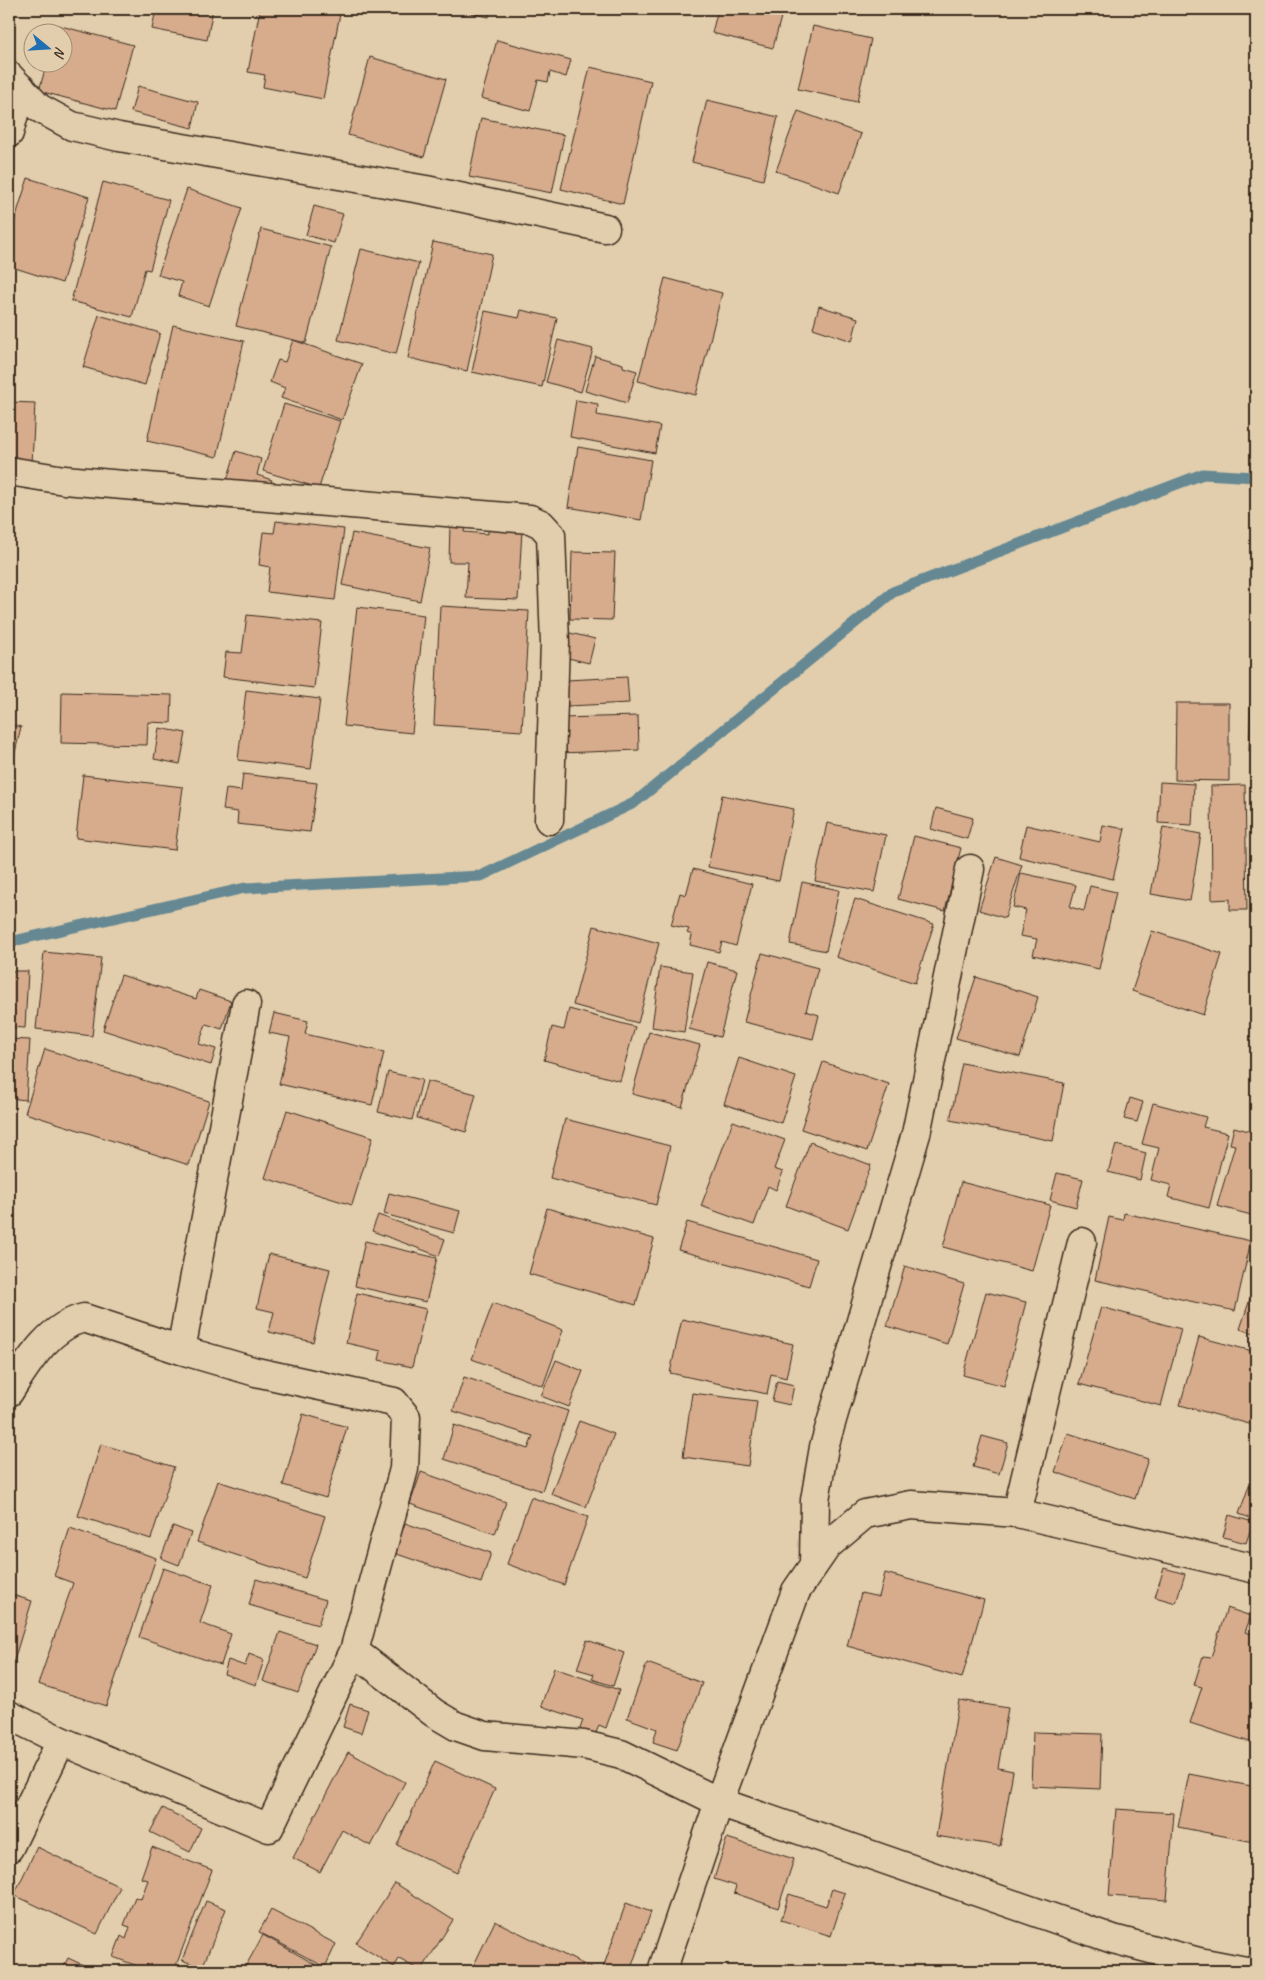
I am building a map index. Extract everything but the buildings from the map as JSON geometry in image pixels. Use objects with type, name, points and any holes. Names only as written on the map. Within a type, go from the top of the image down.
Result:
[{"type":"street","points":[[9,133],[15,82]]},
{"type":"street","points":[[15,82],[39,108],[72,126],[119,137],[426,190],[605,228]]},
{"type":"street","points":[[9,471],[64,480],[530,519],[542,524],[551,535],[555,643],[550,820]]},
{"type":"street","points":[[814,1565],[815,1500],[824,1448],[916,1134],[970,869]]},
{"type":"street","points":[[182,1350],[246,1004]]},
{"type":"street","points":[[1017,1513],[1082,1242]]},
{"type":"street","points":[[9,1392],[28,1362],[58,1329],[72,1320],[84,1318],[256,1372],[394,1402],[406,1417],[404,1469],[354,1651],[269,1828],[61,1741],[9,1715]]},
{"type":"street","points":[[662,1971],[719,1802],[796,1591],[827,1546],[865,1514],[911,1505],[1017,1513],[1256,1569]]},
{"type":"street","points":[[354,1651],[434,1713],[456,1726],[485,1736],[584,1745],[621,1754],[719,1802],[1113,1939],[1199,1962],[1246,1971]]},
{"type":"street","points":[[9,1848],[61,1741]]},
{"type":"waterway","points":[[9,942],[245,888],[481,876],[634,803],[893,592],[1203,474],[1256,477]]}]
